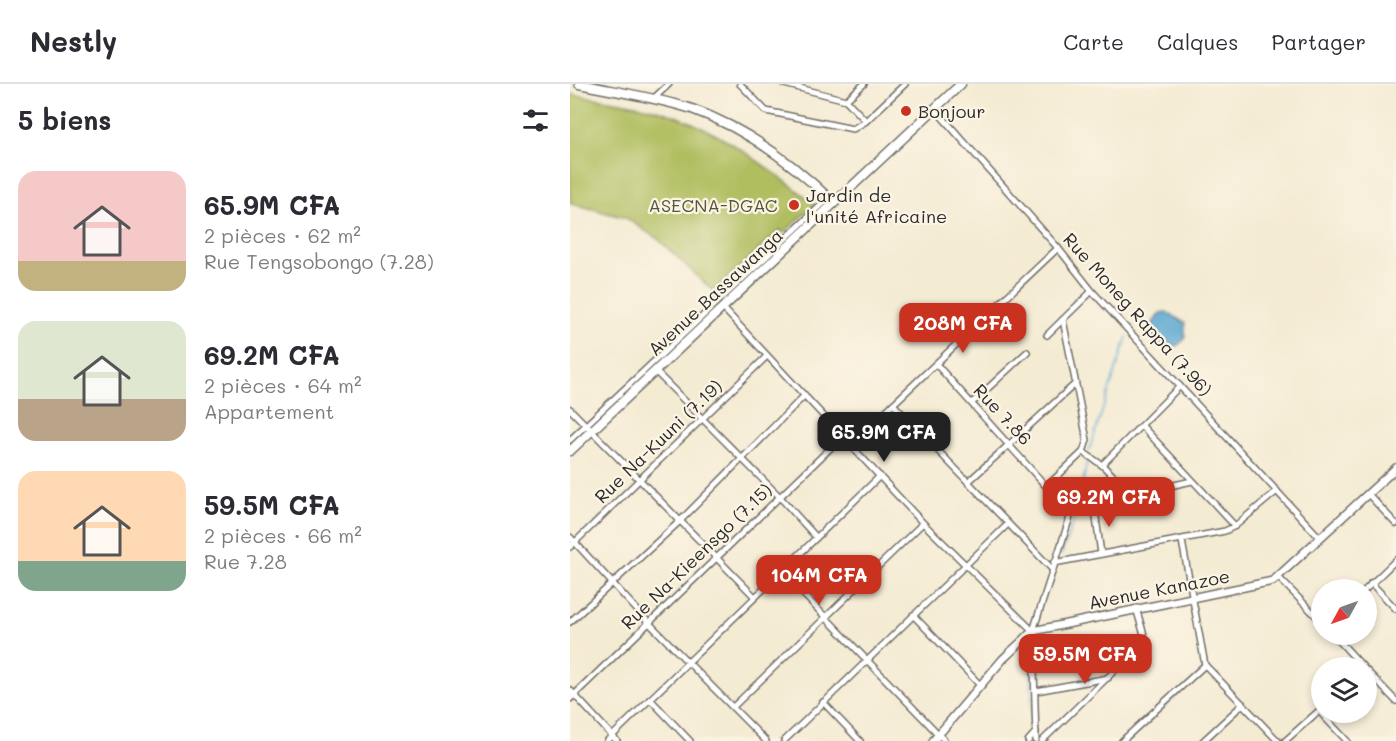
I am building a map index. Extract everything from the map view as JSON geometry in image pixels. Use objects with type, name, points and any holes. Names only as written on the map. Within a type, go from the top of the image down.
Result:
[{"type":"main road","points":[[589,85],[693,110],[738,131],[777,156],[831,201]]},
{"type":"main road","name":"Avenue Bassawanga","points":[[570,451],[588,428],[655,371],[723,308],[831,201],[935,109],[955,86]]},
{"type":"street","points":[[652,99],[667,84]]},
{"type":"street","points":[[740,84],[760,106],[773,114],[853,129],[866,121],[905,84]]},
{"type":"street","points":[[784,84],[846,100],[866,121]]},
{"type":"street","points":[[846,100],[864,84]]},
{"type":"street","name":"Rue Moneg Rappa (7.96)","points":[[935,109],[1059,248],[1092,291],[1320,538]]},
{"type":"street","points":[[570,440],[588,428],[831,201]]},
{"type":"street","points":[[851,444],[1059,248]]},
{"type":"street","points":[[1047,335],[1092,291]]},
{"type":"street","points":[[723,308],[922,523],[1033,631]]},
{"type":"street","points":[[1048,485],[1083,452],[1087,440],[1063,320]]},
{"type":"street","points":[[972,403],[1027,352]]},
{"type":"street","name":"Rue Na-Kuuni (7.19)","points":[[572,542],[640,480],[767,356]]},
{"type":"street","name":"Rue 7.86","points":[[936,364],[1048,485],[1071,514],[1053,566]]},
{"type":"street","points":[[655,371],[779,496],[816,537]]},
{"type":"street","points":[[968,482],[1075,384]]},
{"type":"street","points":[[1102,465],[1180,386]]},
{"type":"street","points":[[570,622],[680,521],[805,395]]},
{"type":"street","points":[[893,404],[1008,524],[1053,566]]},
{"type":"street","points":[[570,409],[754,596]]},
{"type":"street","points":[[1142,426],[1235,526]]},
{"type":"street","name":"Rue Na-Kieensgo (7.15)","points":[[572,695],[843,436]]},
{"type":"street","points":[[1083,452],[1102,465],[1132,494]]},
{"type":"street","name":"Avenue Kanazoe","points":[[1033,631],[1136,608],[1265,584],[1280,578],[1396,468]]},
{"type":"street","points":[[607,741],[880,476]]},
{"type":"street","points":[[1101,554],[1093,504],[1192,481]]},
{"type":"street","points":[[1053,566],[1101,554],[1217,534],[1235,526],[1277,491]]},
{"type":"street","points":[[1369,495],[1396,525]]},
{"type":"street","points":[[733,707],[922,523]]},
{"type":"street","points":[[784,741],[1008,524]]},
{"type":"street","points":[[1182,541],[1205,664],[1278,741]]},
{"type":"street","points":[[572,542],[766,741]]},
{"type":"street","points":[[1375,579],[1396,560]]},
{"type":"street","points":[[1036,741],[1033,631],[1053,566]]},
{"type":"street","points":[[782,572],[945,741]]},
{"type":"street","points":[[1280,578],[1311,610]]},
{"type":"street","points":[[1377,589],[1396,609]]},
{"type":"street","points":[[1042,741],[1144,642],[1136,608]]},
{"type":"street","points":[[913,615],[980,685]]},
{"type":"street","points":[[933,741],[980,685],[1033,631]]},
{"type":"street","points":[[1343,645],[1354,657]]},
{"type":"street","points":[[1122,741],[1205,664]]},
{"type":"street","points":[[1036,691],[1109,678]]},
{"type":"street","points":[[1377,681],[1396,701]]},
{"type":"street","points":[[572,695],[617,741]]},
{"type":"street","points":[[650,699],[690,741]]},
{"type":"street","points":[[823,702],[860,741]]},
{"type":"street","points":[[1203,741],[1243,704]]},
{"type":"street","points":[[1285,741],[1311,717]]},
{"type":"street","points":[[1332,723],[1347,741]]},
{"type":"street","points":[[1028,741],[1036,732]]},
{"type":"green space","name":"ASECNA-DGAC","points":[[570,94],[646,107],[679,117],[740,149],[815,204],[784,233],[780,230],[713,291],[659,240],[626,218],[570,203]]},
{"type":"water","points":[[1166,312],[1185,323],[1185,339],[1177,346],[1158,342],[1148,330],[1160,313]]},
{"type":"waterway","points":[[1089,451],[1127,337]]},
{"type":"waterway","points":[[1079,503],[1087,461]]},
{"type":"waterway","points":[[1061,555],[1076,514]]},
{"type":"waterway","points":[[1031,670],[1032,731]]},
{"type":"waterway","points":[[1128,741],[1202,672]]},
{"type":"place","name":"Bonjour","points":[[906,111]]},
{"type":"place","name":"Jardin de l'unité Africaine","points":[[794,205]]}]
